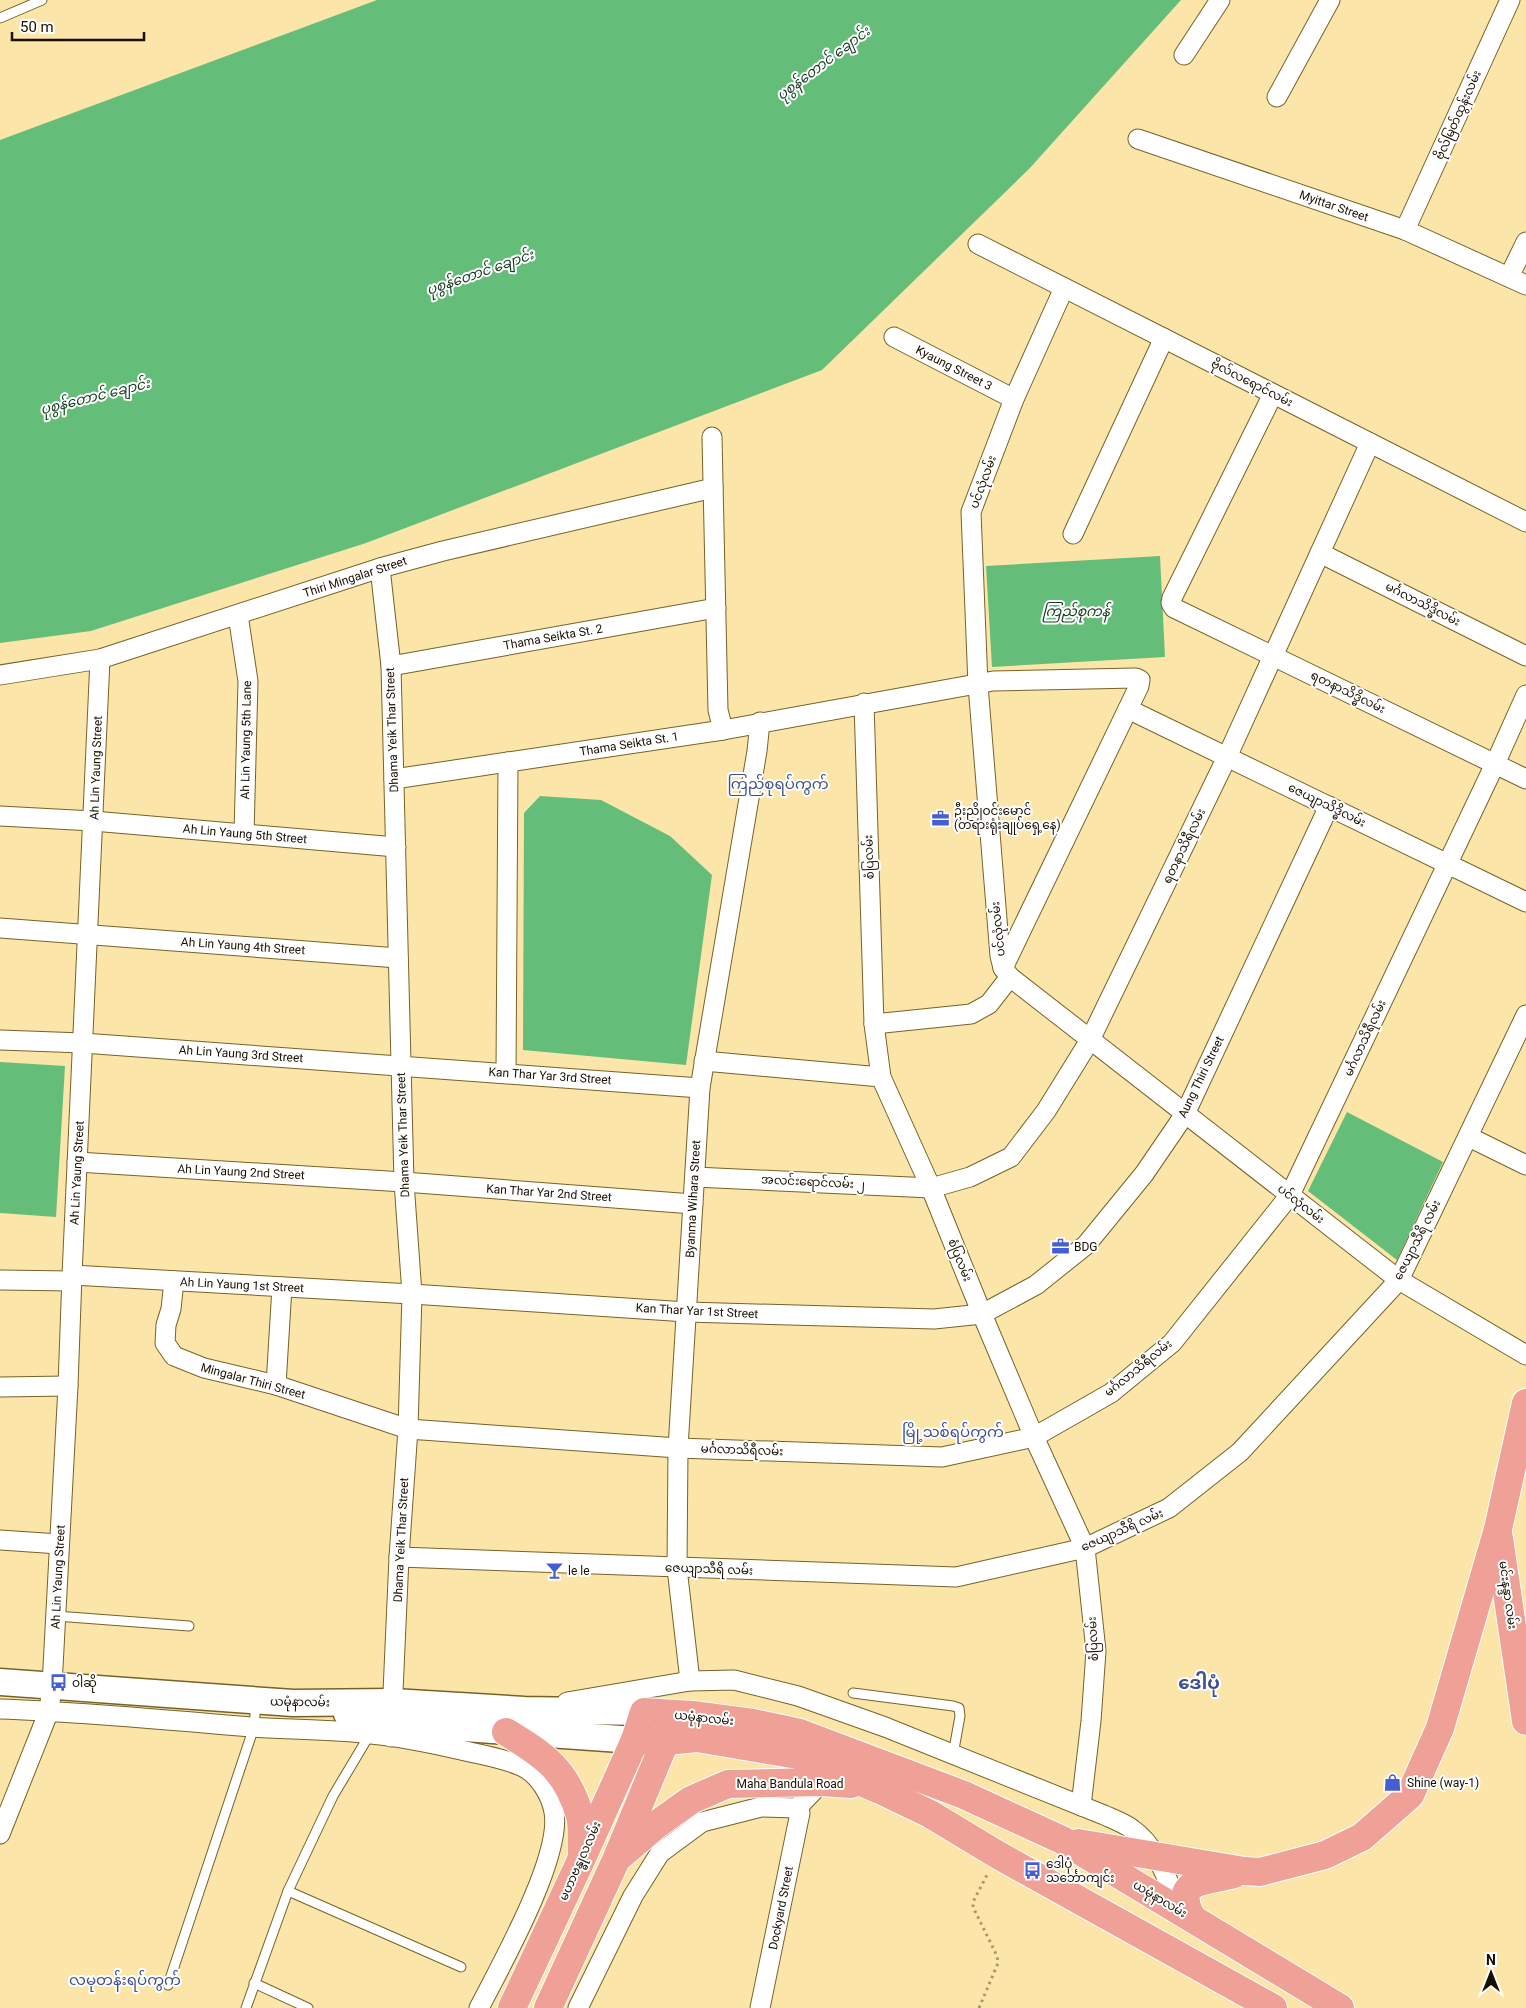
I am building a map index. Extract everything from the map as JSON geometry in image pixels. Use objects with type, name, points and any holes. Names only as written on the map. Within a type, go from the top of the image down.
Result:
[{"type":"main road","points":[[1062,1840],[1156,1857],[1260,1872],[1325,1856],[1362,1837],[1410,1796],[1440,1728],[1498,1529],[1526,1403]]},
{"type":"main road","name":"မင်းနန္ဒာ လမ်း","points":[[1498,1529],[1526,1721]]},
{"type":"main road","name":"ယမုံနာလမ်း","points":[[0,1682],[51,1698],[256,1700],[293,1703],[386,1724],[524,1710],[644,1712],[753,1723],[800,1733],[964,1795],[1062,1840],[1340,2008]]},
{"type":"main road","name":"မဟာဗန္ဓုလလမ်း","points":[[512,2008],[635,1740],[644,1712]]},
{"type":"main road","name":"Maha Bandula Road","points":[[548,2008],[616,1860],[677,1715]]},
{"type":"main road","points":[[386,1724],[635,1740]]},
{"type":"main road","points":[[506,1732],[540,1753],[556,1768],[566,1782],[580,1817],[582,1858]]},
{"type":"main road","name":"ယမုံနာလမ်း","points":[[635,1740],[697,1738],[798,1755],[869,1785],[930,1814],[998,1855],[1273,2008]]},
{"type":"main road","name":"Maha Bandula Road","points":[[616,1860],[656,1825],[691,1800],[728,1784],[822,1782],[869,1785]]},
{"type":"main road","points":[[1186,1915],[1185,1895],[1189,1887],[1201,1881],[1244,1871]]},
{"type":"street","points":[[1184,55],[1220,0]]},
{"type":"street","points":[[1277,97],[1330,0]]},
{"type":"street","name":"ဗိုလ်မြတ်ထွန်းလမ်း","points":[[1405,230],[1510,0]]},
{"type":"street","name":"Myittar Street","points":[[1138,139],[1405,230],[1518,281]]},
{"type":"street","points":[[1518,281],[1526,242]]},
{"type":"street","name":"ဗိုလ်လရောင်လမ်း","points":[[978,244],[1526,522]]},
{"type":"street","name":"ပင်လုံလမ်း","points":[[1064,288],[1014,399],[971,512],[978,685],[1000,956],[1007,973],[1090,1040],[1399,1280],[1526,1355]]},
{"type":"street","name":"Kyaung Street 3","points":[[894,337],[1014,399]]},
{"type":"street","points":[[1073,534],[1164,338]]},
{"type":"street","name":"ရတနာသိဒ္ဓိလမ်း","points":[[1273,394],[1171,603],[1174,608],[1526,780]]},
{"type":"street","points":[[712,437],[718,710],[723,730]]},
{"type":"street","name":"ရတနာသိရီလမ်း","points":[[930,1188],[970,1177],[1011,1157],[1046,1111],[1090,1040],[1274,656],[1370,443]]},
{"type":"street","name":"Thiri Mingalar Street","points":[[0,675],[100,659],[238,616],[380,568],[443,550],[713,488]]},
{"type":"street","name":"မင်္ဂလာသိဒ္ဓိလမ်း","points":[[1320,553],[1526,656]]},
{"type":"street","name":"Dhama Yeik Thar Street","points":[[380,568],[391,666],[400,1065],[404,1182],[412,1294],[408,1429],[386,1724]]},
{"type":"street","name":"Thama Seikta St. 2","points":[[391,666],[716,608]]},
{"type":"street","name":"Ah Lin Yaung 5th Lane","points":[[238,616],[248,681],[244,834]]},
{"type":"street","name":"Ah Lin Yaung Street","points":[[0,1834],[51,1698],[68,1386],[100,659]]},
{"type":"street","name":"Thama Seikta St. 1","points":[[394,779],[723,730],[993,681],[1136,678],[1140,680],[1139,686],[1128,709]]},
{"type":"street","name":"မင်္ဂလာသိရီလမ်း","points":[[408,1429],[678,1448],[942,1457],[1034,1437],[1111,1393],[1172,1343],[1290,1195],[1448,864],[1526,695]]},
{"type":"street","name":"စံပြလမ်း","points":[[864,703],[874,1024],[881,1076],[1034,1437],[1085,1548],[1096,1651],[1081,1806]]},
{"type":"street","points":[[874,1024],[971,1014],[989,1004],[1007,973],[1128,709]]},
{"type":"street","name":"ဇေယျာသိဒ္ဓိလမ်း","points":[[1128,709],[1526,902]]},
{"type":"street","name":"Byanma Wihara Street","points":[[690,1681],[677,1568],[678,1448],[700,1088],[754,770],[760,722]]},
{"type":"street","points":[[506,1073],[508,762]]},
{"type":"street","name":"Aung Thiri Street","points":[[982,1314],[1036,1285],[1086,1245],[1144,1174],[1185,1114],[1329,806]]},
{"type":"street","name":"Ah Lin Yaung 5th Street","points":[[0,816],[94,821],[396,847]]},
{"type":"street","name":"Ah Lin Yaung 4th Street","points":[[0,928],[398,958]]},
{"type":"street","name":"ဇေယျာသီရိ လမ်း","points":[[399,1557],[956,1577],[1085,1548],[1169,1508],[1240,1452],[1399,1280],[1526,1015]]},
{"type":"street","name":"Ah Lin Yaung 3rd Street","points":[[0,1040],[83,1043],[400,1065]]},
{"type":"street","points":[[704,1061],[881,1076]]},
{"type":"street","name":"Kan Thar Yar 3rd Street","points":[[400,1065],[700,1088]]},
{"type":"street","points":[[1469,1136],[1526,1165]]},
{"type":"street","name":"Ah Lin Yaung 2nd Street","points":[[77,1162],[404,1182]]},
{"type":"street","name":"အလင်းရောင်လမ်း ၂","points":[[695,1177],[930,1188]]},
{"type":"street","name":"Kan Thar Yar 2nd Street","points":[[404,1182],[693,1204]]},
{"type":"street","name":"Ah Lin Yaung 1st Street","points":[[0,1280],[72,1278],[174,1281],[412,1294]]},
{"type":"street","name":"Mingalar Thiri Street","points":[[174,1281],[171,1310],[166,1325],[165,1343],[174,1356],[204,1368],[276,1385],[408,1429]]},
{"type":"street","points":[[276,1385],[282,1287]]},
{"type":"street","name":"Kan Thar Yar 1st Street","points":[[412,1294],[687,1312],[934,1318],[982,1314]]},
{"type":"street","points":[[0,1387],[68,1386]]},
{"type":"street","points":[[0,1540],[59,1544]]},
{"type":"street","points":[[524,1710],[690,1681],[734,1680],[798,1696],[885,1727],[1131,1828],[1148,1843],[1186,1915]]},
{"type":"street","points":[[0,1709],[51,1698],[254,1727],[386,1724],[413,1739],[511,1762],[525,1768],[535,1777],[550,1799],[554,1812],[549,1856],[530,1903],[479,2008]]},
{"type":"street","points":[[578,2008],[633,1896],[660,1852],[702,1822],[761,1807],[797,1808],[822,1782]]},
{"type":"street","name":"Dockyard Street","points":[[760,2008],[800,1812],[797,1808]]},
{"type":"lane","points":[[0,18],[42,0]]},
{"type":"lane","points":[[56,1616],[189,1626]]},
{"type":"lane","points":[[853,1694],[958,1708],[960,1716],[953,1755]]},
{"type":"lane","points":[[168,1985],[254,1727],[256,1700]]},
{"type":"lane","points":[[246,2008],[288,1891],[333,1796],[386,1724]]},
{"type":"lane","points":[[288,1891],[461,1967]]},
{"type":"lane","points":[[254,1983],[308,2008]]},
{"type":"path","points":[[979,2008],[998,1963],[997,1956],[985,1929],[974,1912],[973,1902],[998,1855]]},
{"type":"water","name":"ပုစွန်တောင် ချောင်း","points":[[377,0],[1181,0],[1029,169],[822,370],[366,543],[91,631],[0,643],[0,140]]},
{"type":"water","name":"ကြည်စုကန်","points":[[1160,556],[1165,657],[992,667],[986,566]]},
{"type":"water","points":[[540,796],[601,800],[670,836],[712,875],[686,1065],[523,1050],[524,813]]},
{"type":"water","points":[[0,1062],[65,1066],[56,1217],[0,1213]]},
{"type":"water","points":[[1347,1112],[1443,1162],[1397,1260],[1308,1191]]},
{"type":"place","name":"ဦးညိုဝင်းမောင် (တရားရုံးချုပ်ရှေ့နေ)","points":[[940,818]]},
{"type":"place","name":"BDG","points":[[1060,1247]]},
{"type":"place","name":"le le","points":[[554,1571]]},
{"type":"place","name":"ဝါဆို","points":[[58,1683]]},
{"type":"place","name":"Shine (way-1)","points":[[1393,1783]]},
{"type":"place","name":"ဒေါပုံ သင်္ဘောကျင်း","points":[[1032,1871]]},
{"type":"district","name":"ကြည်စုရပ်ကွက်","points":[[778,784]]},
{"type":"district","name":"မြို့သစ်ရပ်ကွက်","points":[[953,1432]]},
{"type":"district","name":"ဒေါပုံ","points":[[1199,1682]]},
{"type":"district","name":"လမုတန်းရပ်ကွက်","points":[[125,1980]]}]
